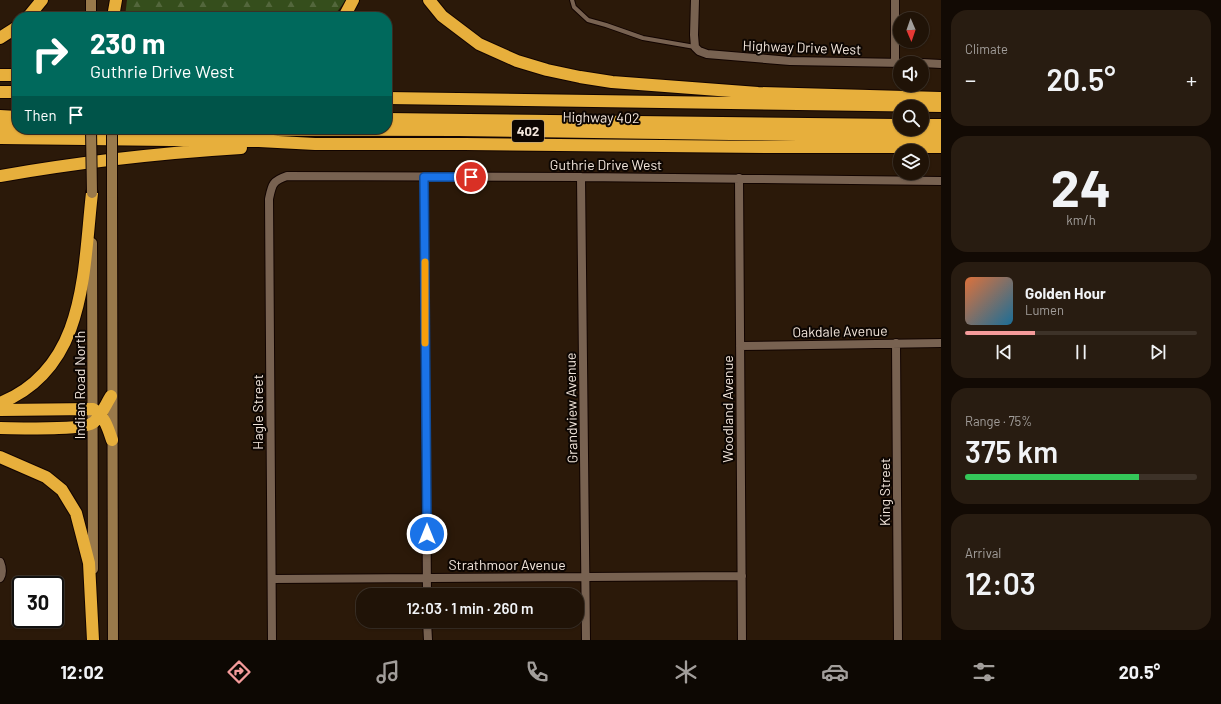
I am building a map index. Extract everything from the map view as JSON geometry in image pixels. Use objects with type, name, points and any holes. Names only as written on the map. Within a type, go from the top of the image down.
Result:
[{"type":"highway","points":[[32,12],[42,0]]},
{"type":"highway","points":[[113,12],[116,0]]},
{"type":"highway","points":[[347,12],[353,0]]},
{"type":"highway","points":[[429,0],[442,16],[479,44],[517,61],[573,76],[612,82],[758,93],[941,98]]},
{"type":"highway","points":[[0,38],[12,30]]},
{"type":"highway","points":[[0,75],[12,75]]},
{"type":"highway","points":[[0,92],[12,92]]},
{"type":"highway","name":"Highway 402","points":[[392,98],[941,106]]},
{"type":"highway","points":[[0,116],[12,116]]},
{"type":"highway","points":[[392,119],[457,118],[893,125]]},
{"type":"highway","points":[[929,125],[941,125]]},
{"type":"highway","points":[[0,127],[12,127]]},
{"type":"highway","name":"Highway 402","points":[[392,130],[941,136]]},
{"type":"highway","points":[[0,138],[258,141],[315,144]]},
{"type":"highway","points":[[0,176],[44,168],[136,157],[238,148],[315,144],[941,147]]},
{"type":"highway","points":[[0,403],[30,386],[45,372],[54,361],[70,334],[76,315],[81,289],[92,193]]},
{"type":"highway","points":[[0,428],[78,426],[95,415],[111,396]]},
{"type":"highway","points":[[0,410],[95,415],[104,420],[112,440]]},
{"type":"highway","points":[[0,456],[46,477],[62,490],[76,513],[89,563],[93,640]]},
{"type":"main road","points":[[91,0],[91,12]]},
{"type":"main road","points":[[111,0],[112,12]]},
{"type":"main road","name":"Indian Road North","points":[[91,134],[95,415],[93,640]]},
{"type":"main road","points":[[112,134],[111,396],[113,640]]},
{"type":"street","points":[[695,0],[694,35],[697,49]]},
{"type":"street","points":[[895,0],[895,56]]},
{"type":"street","name":"Highway Drive West","points":[[697,49],[707,54],[763,60],[893,63]]},
{"type":"street","points":[[929,63],[941,64]]},
{"type":"street","name":"Guthrie Drive West","points":[[272,184],[287,176],[739,178],[941,181]]},
{"type":"street","points":[[424,177],[427,588]]},
{"type":"street","name":"Grandview Avenue","points":[[582,177],[586,640]]},
{"type":"street","name":"Woodland Avenue","points":[[739,178],[742,640]]},
{"type":"street","name":"Hagle Street","points":[[272,184],[269,199],[272,640]]},
{"type":"street","name":"King Street","points":[[896,343],[898,640]]},
{"type":"street","name":"Oakdale Avenue","points":[[740,346],[941,343]]},
{"type":"street","points":[[0,562],[2,569],[2,576],[0,578]]},
{"type":"street","name":"Strathmoor Avenue","points":[[272,579],[742,576]]},
{"type":"street","points":[[428,628],[428,640]]},
{"type":"lane","points":[[572,0],[574,7],[588,20],[643,38],[697,49]]},
{"type":"green space","points":[[127,0],[346,0],[337,12],[126,12]]},
{"type":"slow traffic","points":[[425,262],[425,343]]},
{"type":"route","points":[[427,534],[424,177],[471,177]]}]
